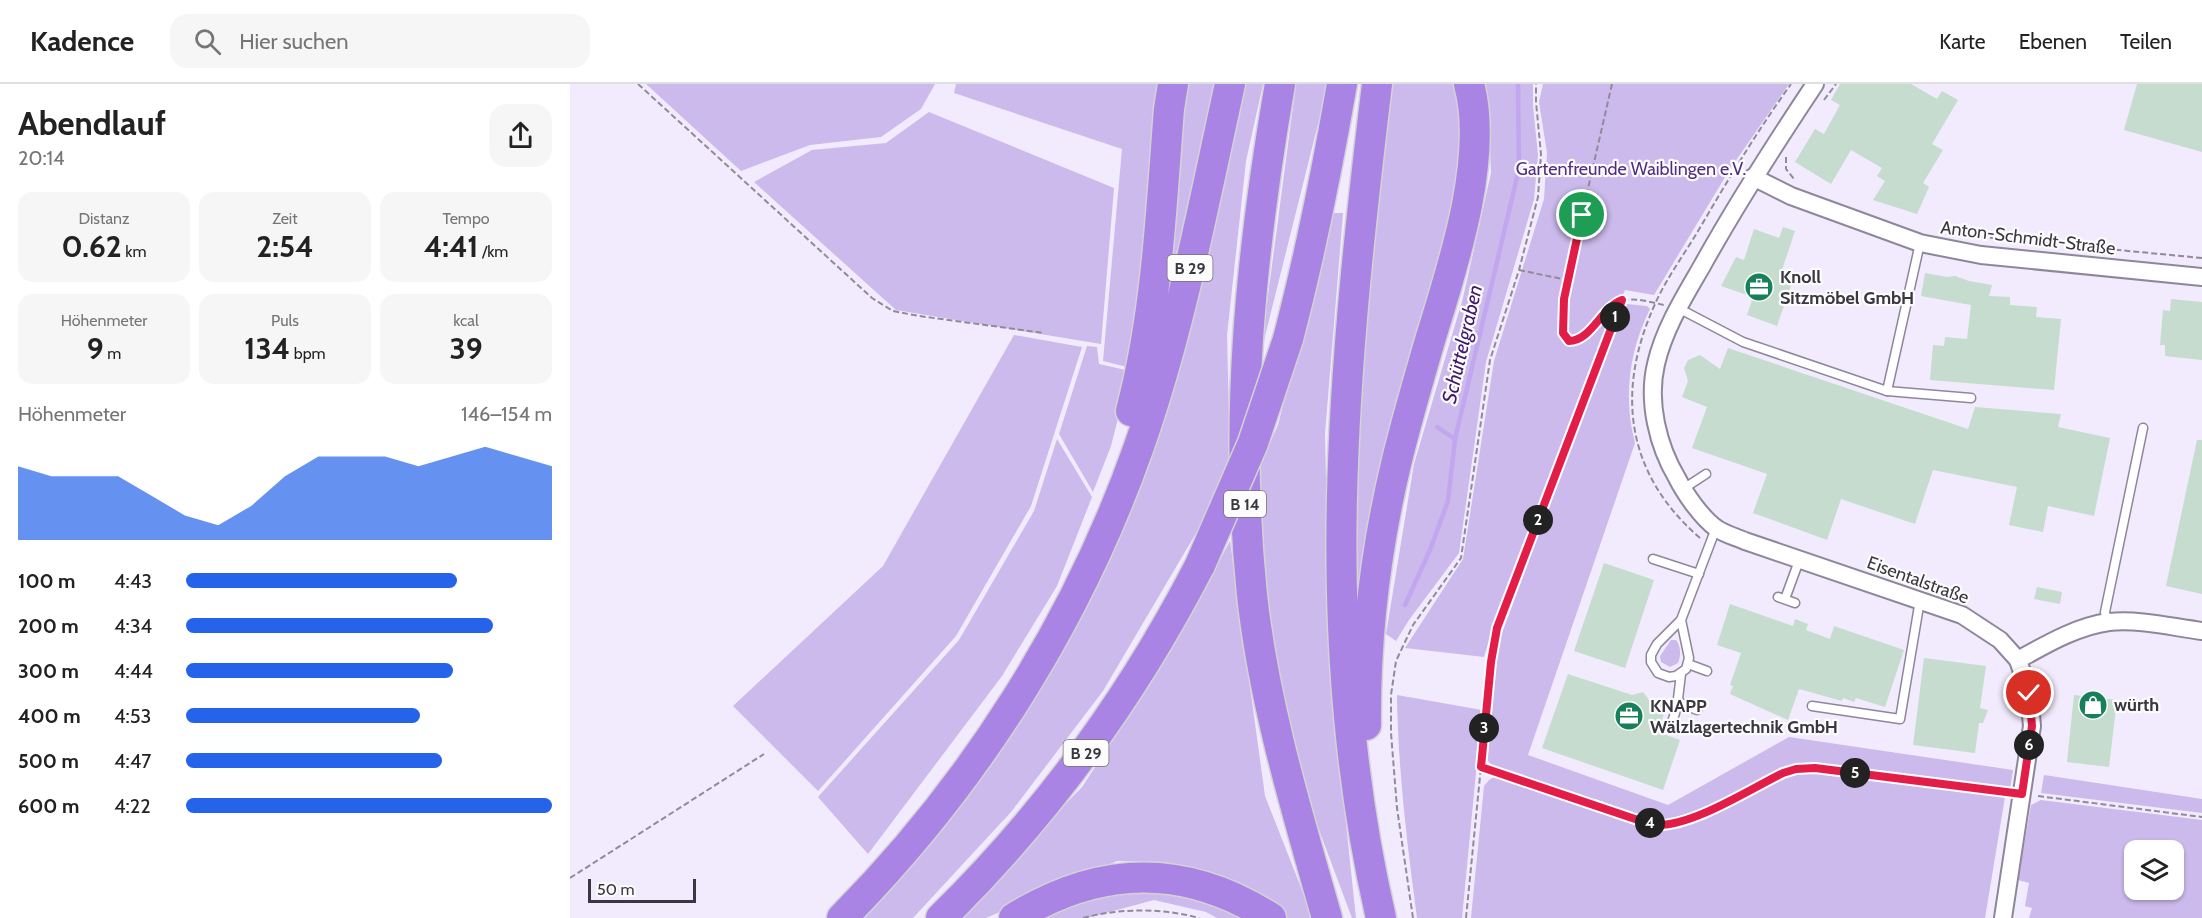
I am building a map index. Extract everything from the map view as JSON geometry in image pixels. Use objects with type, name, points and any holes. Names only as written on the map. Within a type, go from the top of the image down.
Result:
[{"type":"highway","points":[[1138,449],[1131,413],[1152,298],[1173,84]]},
{"type":"highway","name":"B 29","points":[[842,918],[917,836],[986,744],[1064,617],[1085,574],[1138,449],[1168,354],[1230,84]]},
{"type":"highway","name":"B 14","points":[[1280,84],[1252,273],[1243,433],[1246,510],[1252,597],[1264,673],[1281,751],[1327,918]]},
{"type":"highway","name":"B 29","points":[[941,918],[1004,854],[1086,752],[1152,653],[1200,565],[1232,496],[1253,443],[1288,339],[1308,261],[1342,84]]},
{"type":"highway","points":[[1377,84],[1349,345],[1341,496],[1341,614],[1346,693],[1356,784],[1381,918]]},
{"type":"highway","points":[[1356,784],[1367,751],[1367,640],[1384,514],[1413,400],[1458,243],[1469,188],[1474,138],[1469,84]]},
{"type":"highway","points":[[1014,918],[1035,905],[1072,889],[1111,880],[1141,878],[1169,878],[1192,882],[1221,891],[1271,918]]},
{"type":"street","name":"Eisentalstraße","points":[[1815,84],[1753,177],[1678,308],[1664,338],[1655,366],[1653,402],[1658,434],[1669,465],[1683,489],[1716,528],[1745,541],[1962,615],[1988,630],[2018,660],[2029,693],[2032,726],[2003,918]]},
{"type":"street","name":"Anton-Schmidt-Straße","points":[[1753,177],[1791,196],[1920,243],[1981,255],[2202,277]]},
{"type":"street","points":[[2018,660],[2055,640],[2107,622],[2136,621],[2202,631]]},
{"type":"lane","points":[[1887,391],[1920,243]]},
{"type":"lane","points":[[1678,308],[1743,342],[1887,391],[1971,398]]},
{"type":"lane","points":[[2107,622],[2105,612],[2143,428]]},
{"type":"lane","points":[[1683,489],[1706,474]]},
{"type":"lane","points":[[1681,674],[1669,677],[1658,673],[1651,662],[1651,655],[1657,644],[1681,620],[1716,528]]},
{"type":"lane","points":[[1795,603],[1782,598],[1800,558]]},
{"type":"lane","points":[[1653,559],[1699,574]]},
{"type":"lane","points":[[1812,705],[1900,718],[1920,600]]},
{"type":"lane","points":[[1670,728],[1678,702],[1681,674],[1689,658],[1681,620]]},
{"type":"lane","points":[[1688,664],[1707,671]]},
{"type":"lane","points":[[1678,702],[1697,710]]},
{"type":"path","points":[[638,84],[872,298],[893,311],[1044,333]]},
{"type":"path","points":[[1413,918],[1397,808],[1391,733],[1391,695],[1396,661],[1413,625],[1461,558],[1490,360],[1519,270],[1538,197],[1541,154],[1536,84]]},
{"type":"path","points":[[1612,84],[1567,280],[1562,325],[1563,333],[1569,341],[1577,341],[1614,303],[1622,300],[1655,303],[1734,170],[1791,84]]},
{"type":"path","points":[[1823,102],[1836,84]]},
{"type":"path","points":[[1786,157],[1786,169],[1797,182]]},
{"type":"path","points":[[1968,236],[2202,258]]},
{"type":"path","points":[[1519,270],[1567,280]]},
{"type":"path","points":[[1466,918],[1491,662],[1497,628],[1622,300]]},
{"type":"path","points":[[570,878],[764,754]]},
{"type":"path","points":[[1481,767],[1656,825],[1676,823],[1694,817],[1783,773],[1796,769],[1815,768],[2202,817]]},
{"type":"path","points":[[1083,918],[1140,911],[1171,912],[1199,918]]},
{"type":"green space","points":[[646,84],[935,84],[921,109],[881,137],[810,145],[741,171]]},
{"type":"green space","points":[[956,84],[1165,84],[1131,368],[1103,361],[1122,149],[954,93]]},
{"type":"green space","points":[[1183,84],[1215,84],[1204,145],[1149,374]]},
{"type":"green space","points":[[1246,84],[1263,84],[1246,161],[1227,335],[1230,457],[1199,528],[1103,691],[1011,812],[913,918],[856,918],[1018,721],[1192,317]]},
{"type":"green space","points":[[1296,84],[1328,84],[1260,356]]},
{"type":"green space","points":[[1388,84],[1462,84],[1467,152],[1361,640],[1352,603],[1354,423]]},
{"type":"green space","points":[[1485,84],[1533,84],[1538,155],[1534,199],[1486,362],[1459,553],[1396,641],[1386,634],[1414,464],[1463,298],[1491,173],[1488,98]]},
{"type":"green space","name":"Gartenfreunde Waiblingen e.V.","points":[[1543,84],[1789,84],[1730,169],[1654,295],[1625,290],[1553,465],[1484,657],[1405,648],[1463,559],[1494,361],[1544,199],[1547,153],[1539,102]]},
{"type":"green space","points":[[929,112],[1114,188],[1101,344],[896,310],[754,182],[812,150],[886,143]]},
{"type":"green space","points":[[1331,213],[1343,213],[1325,434],[1330,673],[1356,918],[1352,918],[1295,766],[1264,605],[1254,479],[1278,425]]},
{"type":"green space","points":[[1627,304],[1647,306],[1650,309],[1637,341],[1630,375],[1629,409],[1635,443],[1528,755],[1668,805],[1789,737],[2013,770],[2010,789],[1807,764],[1792,766],[1691,815],[1657,820],[1625,813],[1603,805],[1604,802],[1595,799],[1593,802],[1495,768],[1485,758],[1495,659],[1499,641],[1623,307]]},
{"type":"green space","points":[[1014,335],[1082,347],[1031,506],[956,636],[818,791],[733,706],[883,566]]},
{"type":"green space","points":[[1087,346],[1097,347],[1099,364],[1130,371],[1111,446],[1093,492],[1059,434]]},
{"type":"green space","points":[[1057,439],[1092,497],[1057,586],[1002,676],[868,854],[818,797],[959,640],[1034,511]]},
{"type":"green space","points":[[1230,541],[1265,796],[1313,918],[1287,918],[1280,911],[1237,884],[1193,869],[1164,862],[1117,861],[986,918],[954,918],[1082,787],[1171,651]]},
{"type":"green space","points":[[1671,640],[1678,642],[1680,654],[1678,663],[1670,667],[1661,662],[1660,656]]},
{"type":"green space","points":[[1397,695],[1482,710],[1462,918],[1417,918],[1404,807]]},
{"type":"green space","points":[[1812,772],[2005,797],[1985,918],[1471,918],[1484,786],[1496,776],[1640,825],[1667,828],[1693,823],[1783,777],[1795,773]]},
{"type":"green space","points":[[2044,775],[2202,799],[2202,813],[2041,793]]},
{"type":"green space","points":[[2041,800],[2202,820],[2202,918],[2029,918],[2032,908],[2025,906],[2029,883],[2018,880],[2031,805]]},
{"type":"green space","points":[[1152,884],[1249,918],[1217,918],[1206,912],[1154,900],[1087,918],[1031,918],[1073,896]]},
{"type":"building","points":[[1840,84],[1911,84],[1937,99],[1942,91],[1958,100],[1932,144],[1943,150],[1923,183],[1929,187],[1917,214],[1873,200],[1885,181],[1877,176],[1882,168],[1851,150],[1831,184],[1795,162],[1815,129],[1824,134],[1840,105],[1831,100]]},
{"type":"building","points":[[2137,84],[2202,84],[2202,152],[2124,130]]},
{"type":"building","points":[[1783,227],[1795,231],[1781,273],[1794,277],[1777,326],[1747,315],[1753,297],[1721,286],[1736,257],[1744,260],[1754,229],[1779,238]]},
{"type":"building","points":[[1925,273],[1955,276],[1992,285],[1989,296],[2010,297],[2010,305],[2037,307],[2036,317],[2061,319],[2054,390],[1930,380],[1933,345],[1944,346],[1945,337],[1967,339],[1971,305],[1921,296]]},
{"type":"building","points":[[2171,299],[2202,302],[2202,360],[2165,356],[2165,345],[2160,345],[2163,310],[2170,311]]},
{"type":"building","points":[[1728,348],[1968,429],[1975,407],[2061,414],[2058,427],[2110,438],[2094,516],[2048,506],[2043,532],[2009,525],[2017,487],[1933,470],[1915,524],[1841,499],[1827,540],[1753,513],[1767,474],[1692,448],[1707,407],[1682,397],[1688,381],[1684,368],[1688,360],[1700,355],[1720,369]]},
{"type":"building","points":[[2197,440],[2202,440],[2202,594],[2166,586]]},
{"type":"building","points":[[1604,563],[1654,580],[1625,668],[1574,651]]},
{"type":"building","points":[[2037,587],[2062,592],[2060,604],[2034,599]]},
{"type":"building","points":[[1730,604],[1793,626],[1795,619],[1808,624],[1806,630],[1830,639],[1834,626],[1904,650],[1885,707],[1856,698],[1854,702],[1843,698],[1842,701],[1799,689],[1788,720],[1730,694],[1733,686],[1730,685],[1741,653],[1717,645]]},
{"type":"building","points":[[1924,658],[1986,666],[1980,708],[1988,710],[1983,723],[1979,723],[1975,753],[1913,745]]},
{"type":"building","points":[[1568,674],[1632,695],[1643,692],[1649,700],[1666,707],[1658,732],[1680,740],[1663,790],[1542,748]]},
{"type":"building","points":[[2074,695],[2117,700],[2109,767],[2067,762]]},
{"type":"waterway","name":"Schüttelgraben","points":[[1405,605],[1430,550],[1448,501],[1455,439],[1519,169],[1518,84]]},
{"type":"waterway","points":[[1437,427],[1455,439]]},
{"type":"place","name":"Knoll Sitzmöbel GmbH","points":[[1759,287]]},
{"type":"place","name":"würth","points":[[2093,705]]},
{"type":"place","name":"KNAPP Wälzlagertechnik GmbH","points":[[1629,716]]},
{"type":"route","points":[[1582,215],[1567,280],[1563,333],[1569,341],[1577,341],[1605,311],[1614,303],[1622,300],[1497,628],[1491,662],[1481,767],[1656,825],[1676,823],[1694,817],[1783,773],[1796,769],[1815,768],[2022,794],[2032,726],[2029,693]]}]
